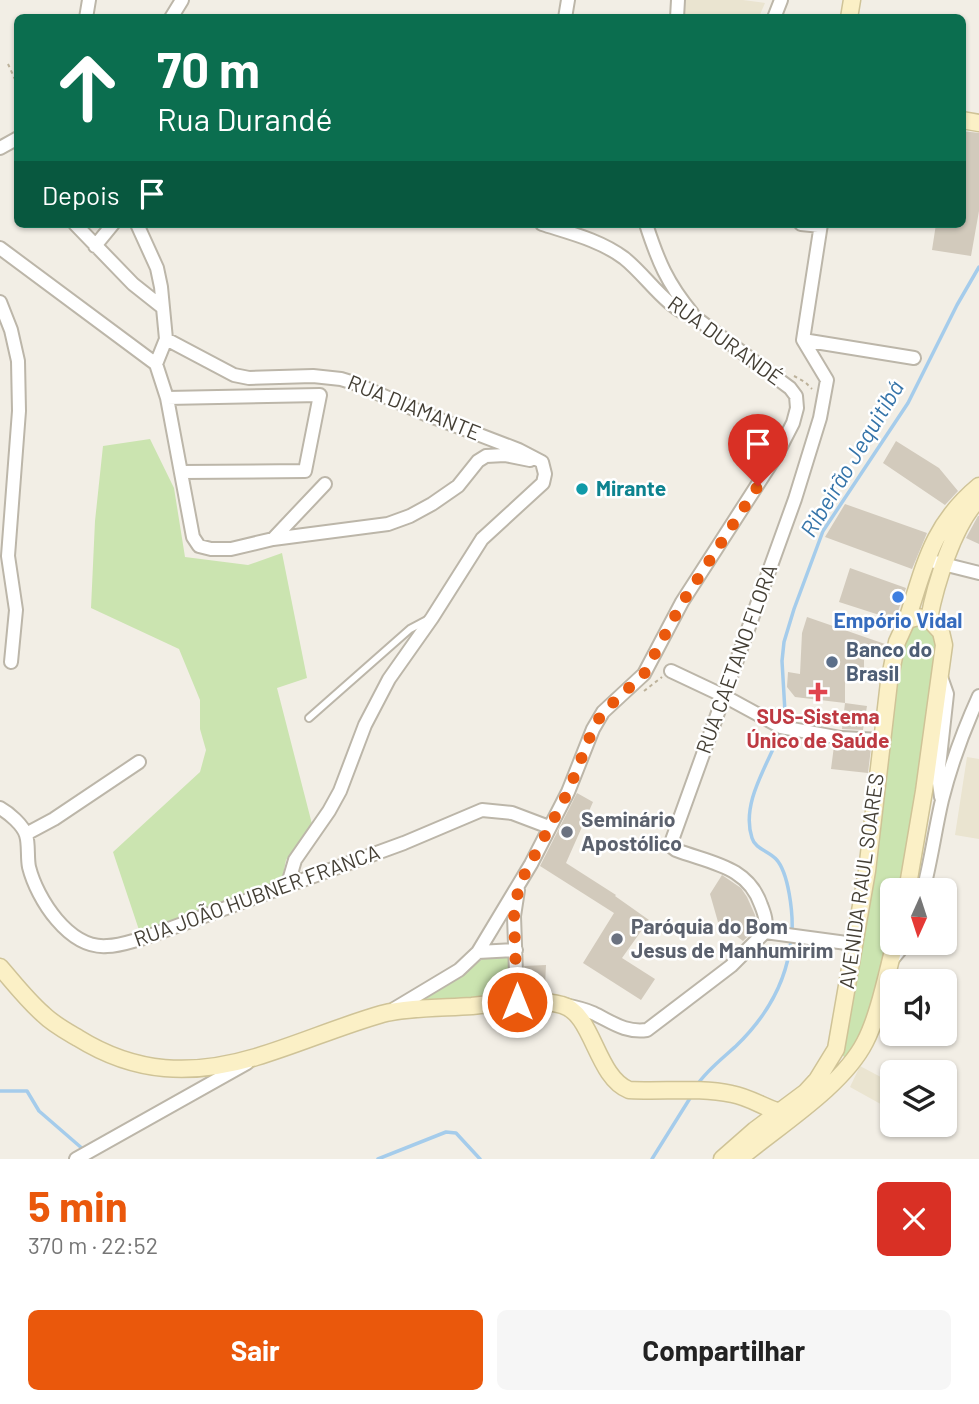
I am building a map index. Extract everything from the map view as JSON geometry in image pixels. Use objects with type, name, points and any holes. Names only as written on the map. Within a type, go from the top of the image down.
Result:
[{"type":"street","points":[[79,228],[133,284],[162,307]]},
{"type":"street","points":[[95,246],[110,228]]},
{"type":"street","points":[[138,228],[157,268],[162,287],[166,339],[156,364]]},
{"type":"street","name":"RUA DURANDÉ","points":[[385,1013],[434,987],[466,965],[478,952],[550,827],[598,720],[603,712],[644,674],[682,603],[746,506],[793,423],[797,408],[796,396],[790,388],[696,318],[680,310],[656,291],[626,260],[587,239],[554,228]]},
{"type":"street","points":[[647,228],[666,279],[696,318]]},
{"type":"street","points":[[821,228],[803,340],[914,358]]},
{"type":"street","points":[[0,247],[156,364],[167,398],[193,537],[198,546],[211,550],[230,549],[273,539],[388,524],[410,516],[458,485],[478,461],[486,456],[505,455],[542,461],[545,474],[543,483],[482,539],[432,618],[389,678],[365,725],[340,791],[295,860],[288,884]]},
{"type":"street","points":[[0,302],[11,330],[18,361],[19,411],[8,556],[16,610],[11,662]]},
{"type":"street","name":"RUA DIAMANTE","points":[[166,339],[234,374],[249,378],[313,376],[354,383],[542,461]]},
{"type":"street","name":"RUA CAETANO FLORA","points":[[769,933],[760,901],[752,886],[741,875],[732,868],[676,850],[671,843],[795,499],[824,402],[827,380],[803,340]]},
{"type":"street","points":[[167,398],[320,395],[305,471],[181,472]]},
{"type":"street","points":[[273,539],[325,484]]},
{"type":"street","name":"AVENIDA RAUL SOARES","points":[[929,620],[958,515],[979,486]]},
{"type":"street","name":"AVENIDA RAUL SOARES","points":[[786,1114],[817,1080],[836,1049],[867,872],[892,663],[904,624],[935,537],[979,499]]},
{"type":"street","points":[[927,560],[979,573]]},
{"type":"street","points":[[904,624],[918,617],[929,620],[941,632],[943,638],[924,791],[909,878]]},
{"type":"street","points":[[671,671],[781,727],[841,738],[881,740]]},
{"type":"street","points":[[940,674],[947,694],[937,776],[942,801]]},
{"type":"street","points":[[926,878],[942,801],[979,696]]},
{"type":"street","points":[[0,808],[12,816],[26,834],[54,819],[139,762]]},
{"type":"street","name":"RUA JOÃO HUBNER FRANCA","points":[[26,834],[29,867],[36,889],[46,906],[57,921],[74,934],[91,944],[106,947],[144,938],[404,843],[482,810],[512,813],[550,827]]},
{"type":"street","points":[[517,1002],[514,916],[519,885]]},
{"type":"street","points":[[0,967],[28,1000],[55,1024],[98,1051],[120,1059],[172,1070],[225,1065],[260,1056],[385,1013],[517,1002],[565,1005],[594,1014],[616,1027],[633,1031],[647,1030],[730,967],[769,933],[854,943]]},
{"type":"street","points":[[478,952],[516,950]]},
{"type":"street","points":[[722,1159],[841,1073],[854,1059],[870,1028],[891,956]]},
{"type":"street","points":[[890,961],[894,956]]},
{"type":"street","points":[[565,1005],[582,1021],[609,1072],[620,1086],[629,1090],[648,1091],[709,1090],[742,1096],[786,1114]]},
{"type":"street","points":[[836,1049],[841,1058],[854,1059]]},
{"type":"street","points":[[76,1159],[260,1056]]},
{"type":"street","points":[[739,1159],[786,1114]]},
{"type":"lane","points":[[309,718],[410,629],[432,618]]},
{"type":"path","points":[[8,64],[14,77]]},
{"type":"shaded area","points":[[683,0],[743,0],[765,3],[760,14],[682,14]]},
{"type":"shaded area","points":[[967,757],[979,759],[979,839],[955,835]]},
{"type":"shaded area","points":[[860,1066],[880,1077],[880,1104],[850,1087]]},
{"type":"green space","points":[[150,439],[174,488],[185,557],[248,565],[282,553],[307,678],[277,688],[312,824],[286,860],[282,880],[143,942],[113,852],[200,772],[206,750],[200,729],[200,700],[179,649],[91,608],[95,521],[103,446]]},
{"type":"green space","points":[[930,621],[940,636],[903,878],[880,878],[880,956],[887,956],[883,969],[880,969],[880,980],[864,1037],[854,1055],[844,1057],[840,1051],[903,648],[913,622]]},
{"type":"green space","points":[[511,953],[515,997],[401,1009],[461,976],[482,959]]},
{"type":"building","points":[[966,131],[979,133],[979,211],[971,256],[932,250],[935,228],[966,228]]},
{"type":"building","points":[[896,441],[939,468],[958,491],[945,505],[883,463]]},
{"type":"building","points":[[845,504],[927,533],[912,569],[825,537]]},
{"type":"building","points":[[979,516],[979,544],[966,538]]},
{"type":"building","points":[[850,568],[906,588],[895,620],[839,602]]},
{"type":"building","points":[[807,617],[885,644],[881,658],[864,652],[864,679],[845,677],[845,703],[795,697],[787,687],[788,672],[800,674],[802,633]]},
{"type":"building","points":[[845,703],[867,706],[863,730],[842,729]]},
{"type":"building","points":[[834,746],[871,748],[868,773],[831,769]]},
{"type":"building","points":[[577,793],[593,802],[566,863],[649,920],[622,958],[655,979],[641,1000],[583,963],[614,913],[540,866]]},
{"type":"building","points":[[722,875],[741,888],[755,915],[757,928],[743,941],[718,922],[710,894]]},
{"type":"building","points":[[546,965],[545,986],[526,987],[524,966]]},
{"type":"waterway","name":"Ribeirão Jequitibá","points":[[782,722],[785,712],[782,661],[784,642],[823,531],[908,403],[979,267]]},
{"type":"waterway","name":"Ribeirão Jequitibá","points":[[781,730],[753,796],[749,824],[754,842],[776,859],[784,874],[791,905],[792,932]]},
{"type":"waterway","name":"Ribeirão Jequitibá","points":[[697,1085],[710,1069],[747,1035],[766,1011],[785,970],[791,940]]},
{"type":"waterway","points":[[0,1091],[27,1091],[39,1111],[84,1150]]},
{"type":"waterway","name":"Ribeirão Jequitibá","points":[[652,1159],[692,1095]]},
{"type":"waterway","points":[[378,1159],[446,1132],[456,1133],[480,1159]]},
{"type":"place","name":"Mirante","points":[[582,489]]},
{"type":"place","name":"Empório Vidal","points":[[898,597]]},
{"type":"place","name":"Banco do Brasil","points":[[832,662]]},
{"type":"place","name":"SUS-Sistema Único de Saúde","points":[[818,692]]},
{"type":"place","name":"Seminário Apostólico","points":[[567,832]]},
{"type":"place","name":"Paróquia do Bom Jesus de Manhumirim","points":[[617,939]]},
{"type":"route","points":[[517,1002],[514,916],[519,885],[568,792],[593,729],[603,712],[644,674],[682,603],[758,486]]}]
